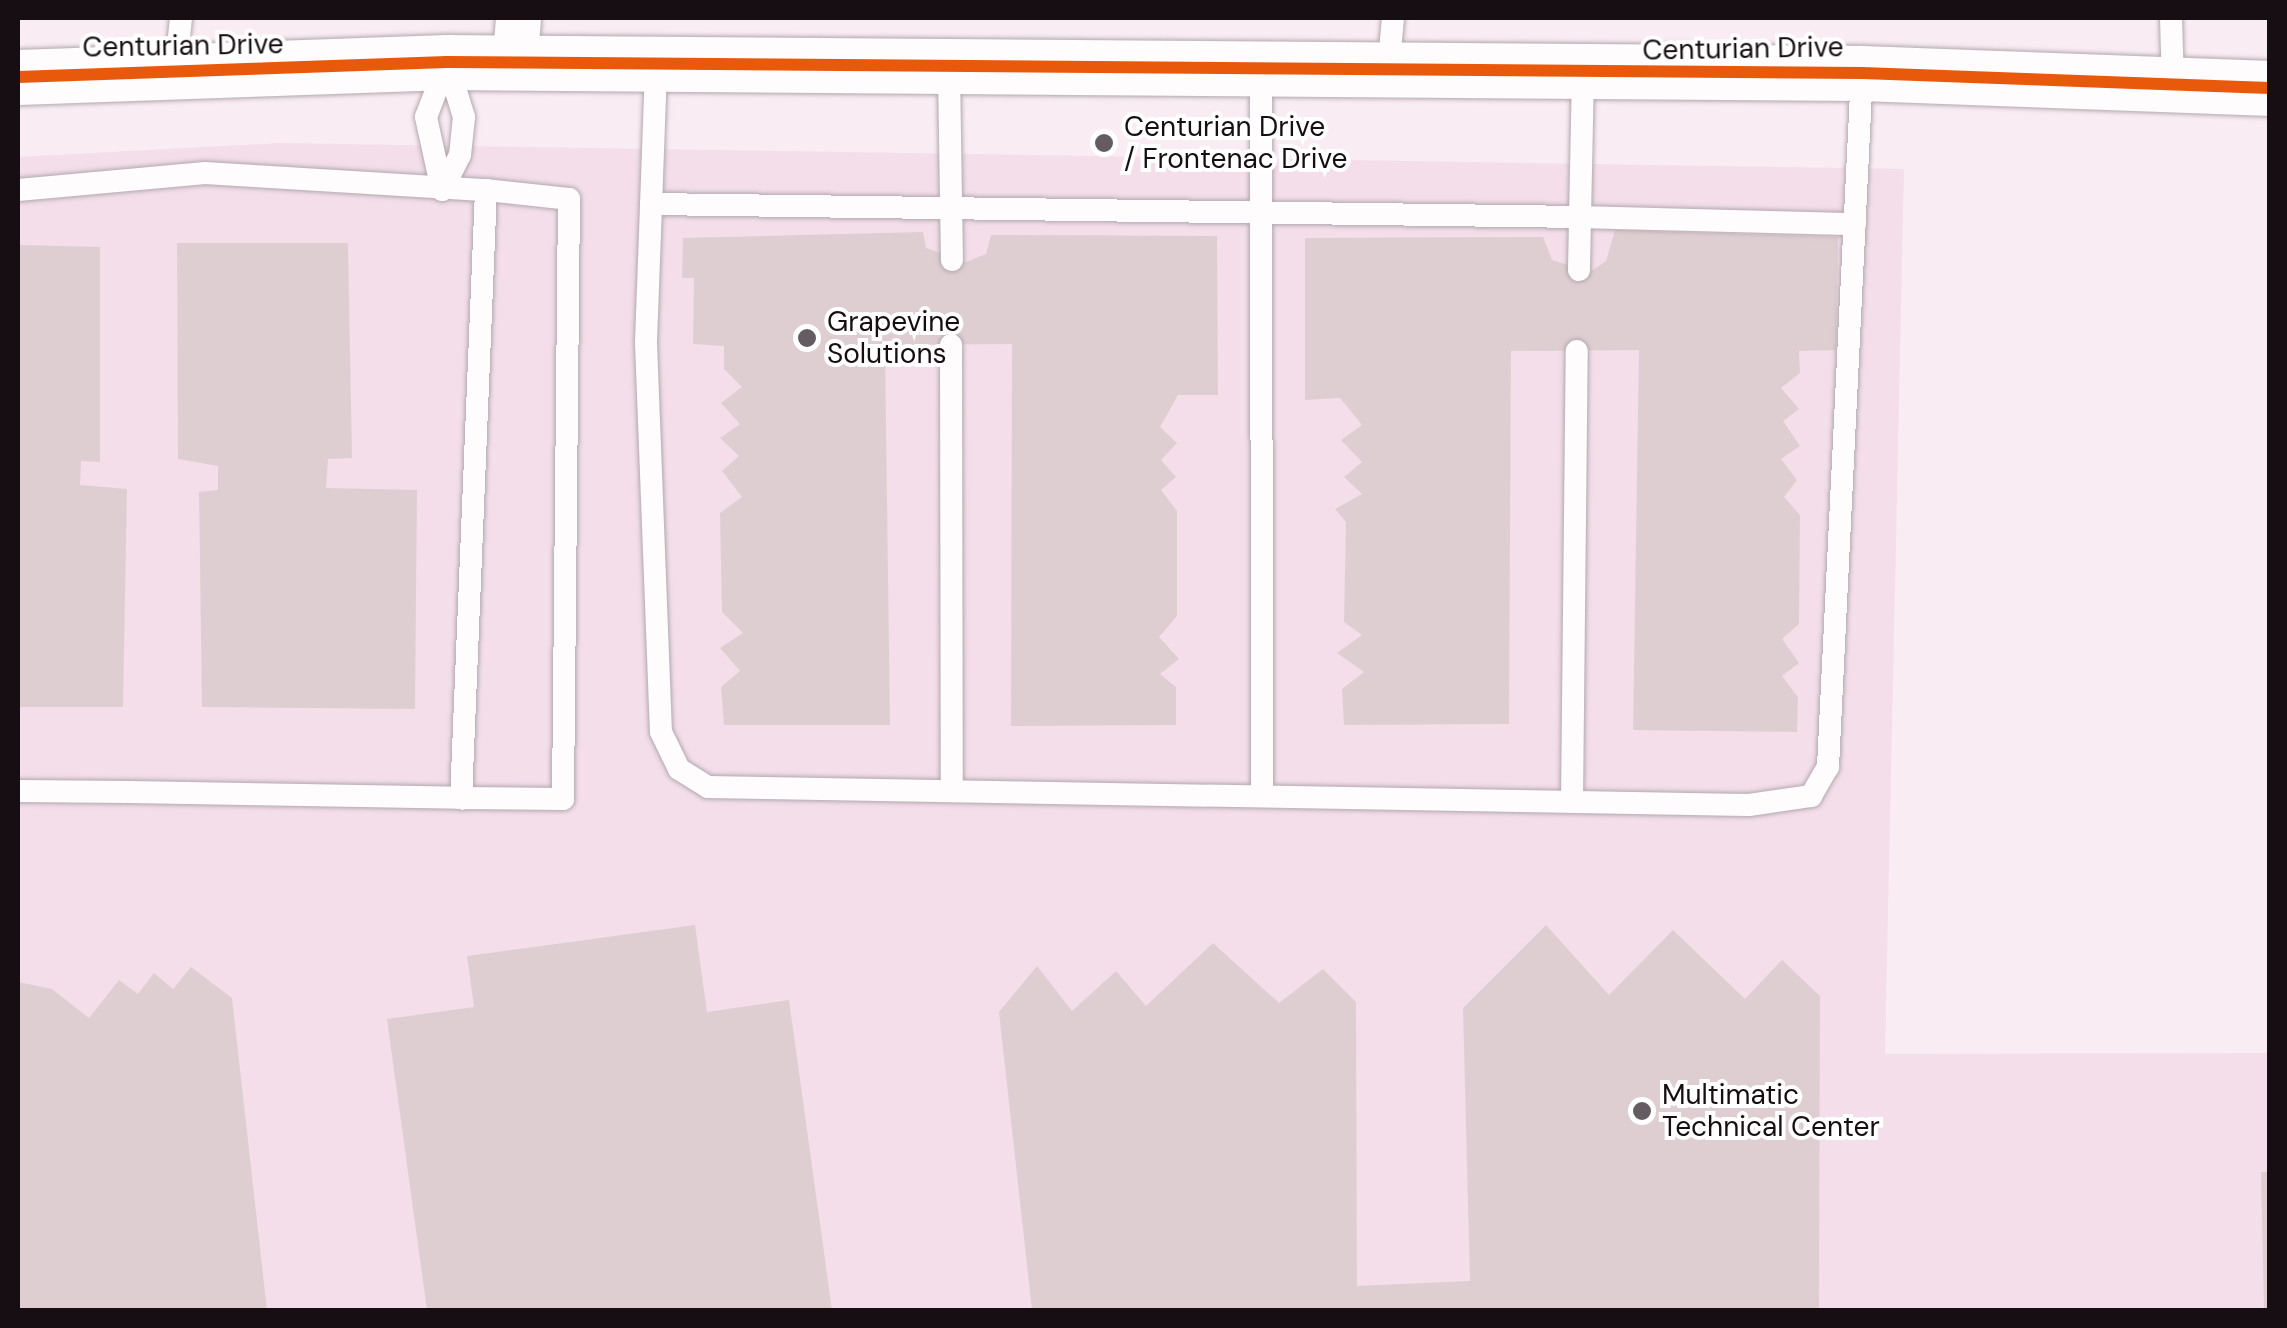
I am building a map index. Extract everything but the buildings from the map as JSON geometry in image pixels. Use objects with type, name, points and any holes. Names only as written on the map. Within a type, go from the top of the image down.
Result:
[{"type":"street","name":"Centurian Drive","points":[[18,77],[179,42],[448,62],[516,42],[656,69],[1583,76],[1862,72],[2270,88]]},
{"type":"lane","points":[[1388,75],[1393,18]]},
{"type":"lane","points":[[2171,18],[2173,86]]},
{"type":"lane","points":[[442,190],[426,117],[448,62]]},
{"type":"lane","points":[[442,190],[460,156],[464,118],[448,62]]},
{"type":"lane","points":[[656,69],[646,343],[661,732],[679,769],[708,787],[1778,804],[1811,796],[1828,767],[1862,72]]},
{"type":"lane","points":[[949,72],[952,260]]},
{"type":"lane","points":[[1262,75],[1262,796]]},
{"type":"lane","points":[[1579,270],[1583,76]]},
{"type":"lane","points":[[18,190],[205,173],[486,190],[568,199],[568,689],[563,799],[18,791]]},
{"type":"lane","points":[[461,798],[486,190]]},
{"type":"lane","points":[[651,204],[1855,224]]},
{"type":"lane","points":[[952,345],[952,791]]},
{"type":"lane","points":[[1572,802],[1577,351]]},
{"type":"shaded area","points":[[280,143],[1904,169],[1885,1054],[2269,1053],[2269,1310],[18,1310],[18,157]]},
{"type":"cycle path","points":[[18,77],[447,62],[1862,73],[2270,88]]},
{"type":"place","name":"Centurian Drive / Frontenac Drive","points":[[1104,143]]},
{"type":"place","name":"Grapevine Solutions","points":[[807,338]]},
{"type":"place","name":"Multimatic Technical Center","points":[[1642,1111]]}]
